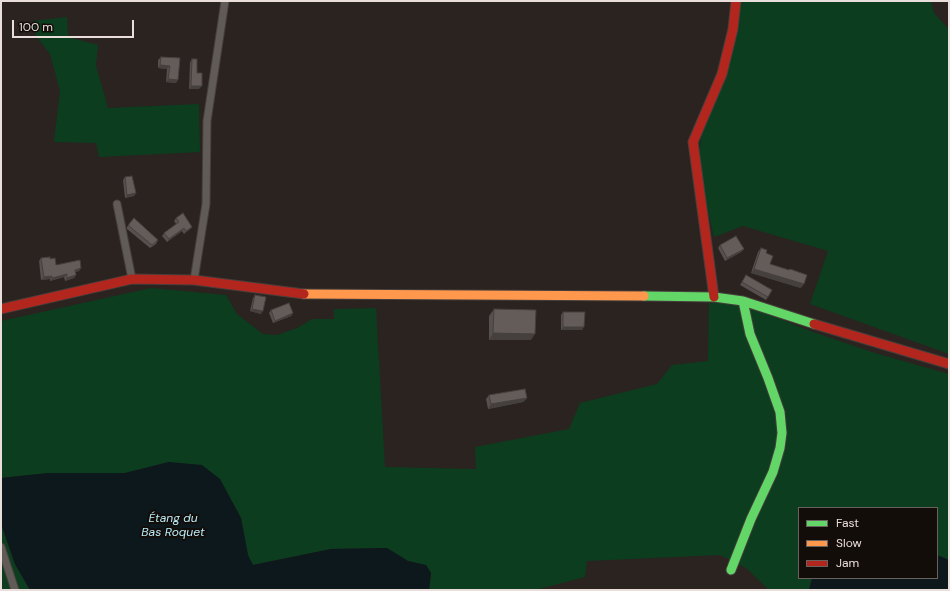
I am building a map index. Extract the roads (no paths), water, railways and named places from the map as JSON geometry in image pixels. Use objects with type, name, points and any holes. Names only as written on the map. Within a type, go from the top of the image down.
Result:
[{"type":"street","points":[[194,280],[206,204],[207,122],[225,1]]},
{"type":"street","points":[[714,297],[693,142],[722,74],[733,29],[736,1]]},
{"type":"street","points":[[117,204],[132,279]]},
{"type":"street","points":[[1,309],[132,279],[194,280],[302,294],[714,297],[743,301],[855,337],[949,364]]},
{"type":"street","points":[[731,570],[751,519],[773,472],[780,448],[782,433],[780,412],[750,334],[743,301]]},
{"type":"street","points":[[1,548],[15,590]]},
{"type":"water","name":"Étang du Bas Roquet","points":[[169,462],[202,465],[220,479],[241,518],[248,555],[253,565],[331,549],[387,548],[408,561],[426,565],[431,573],[429,590],[30,590],[15,564],[1,524],[1,478],[48,473],[125,473]]},
{"type":"water","points":[[938,555],[949,560],[949,590],[809,590],[812,579],[938,579]]}]
